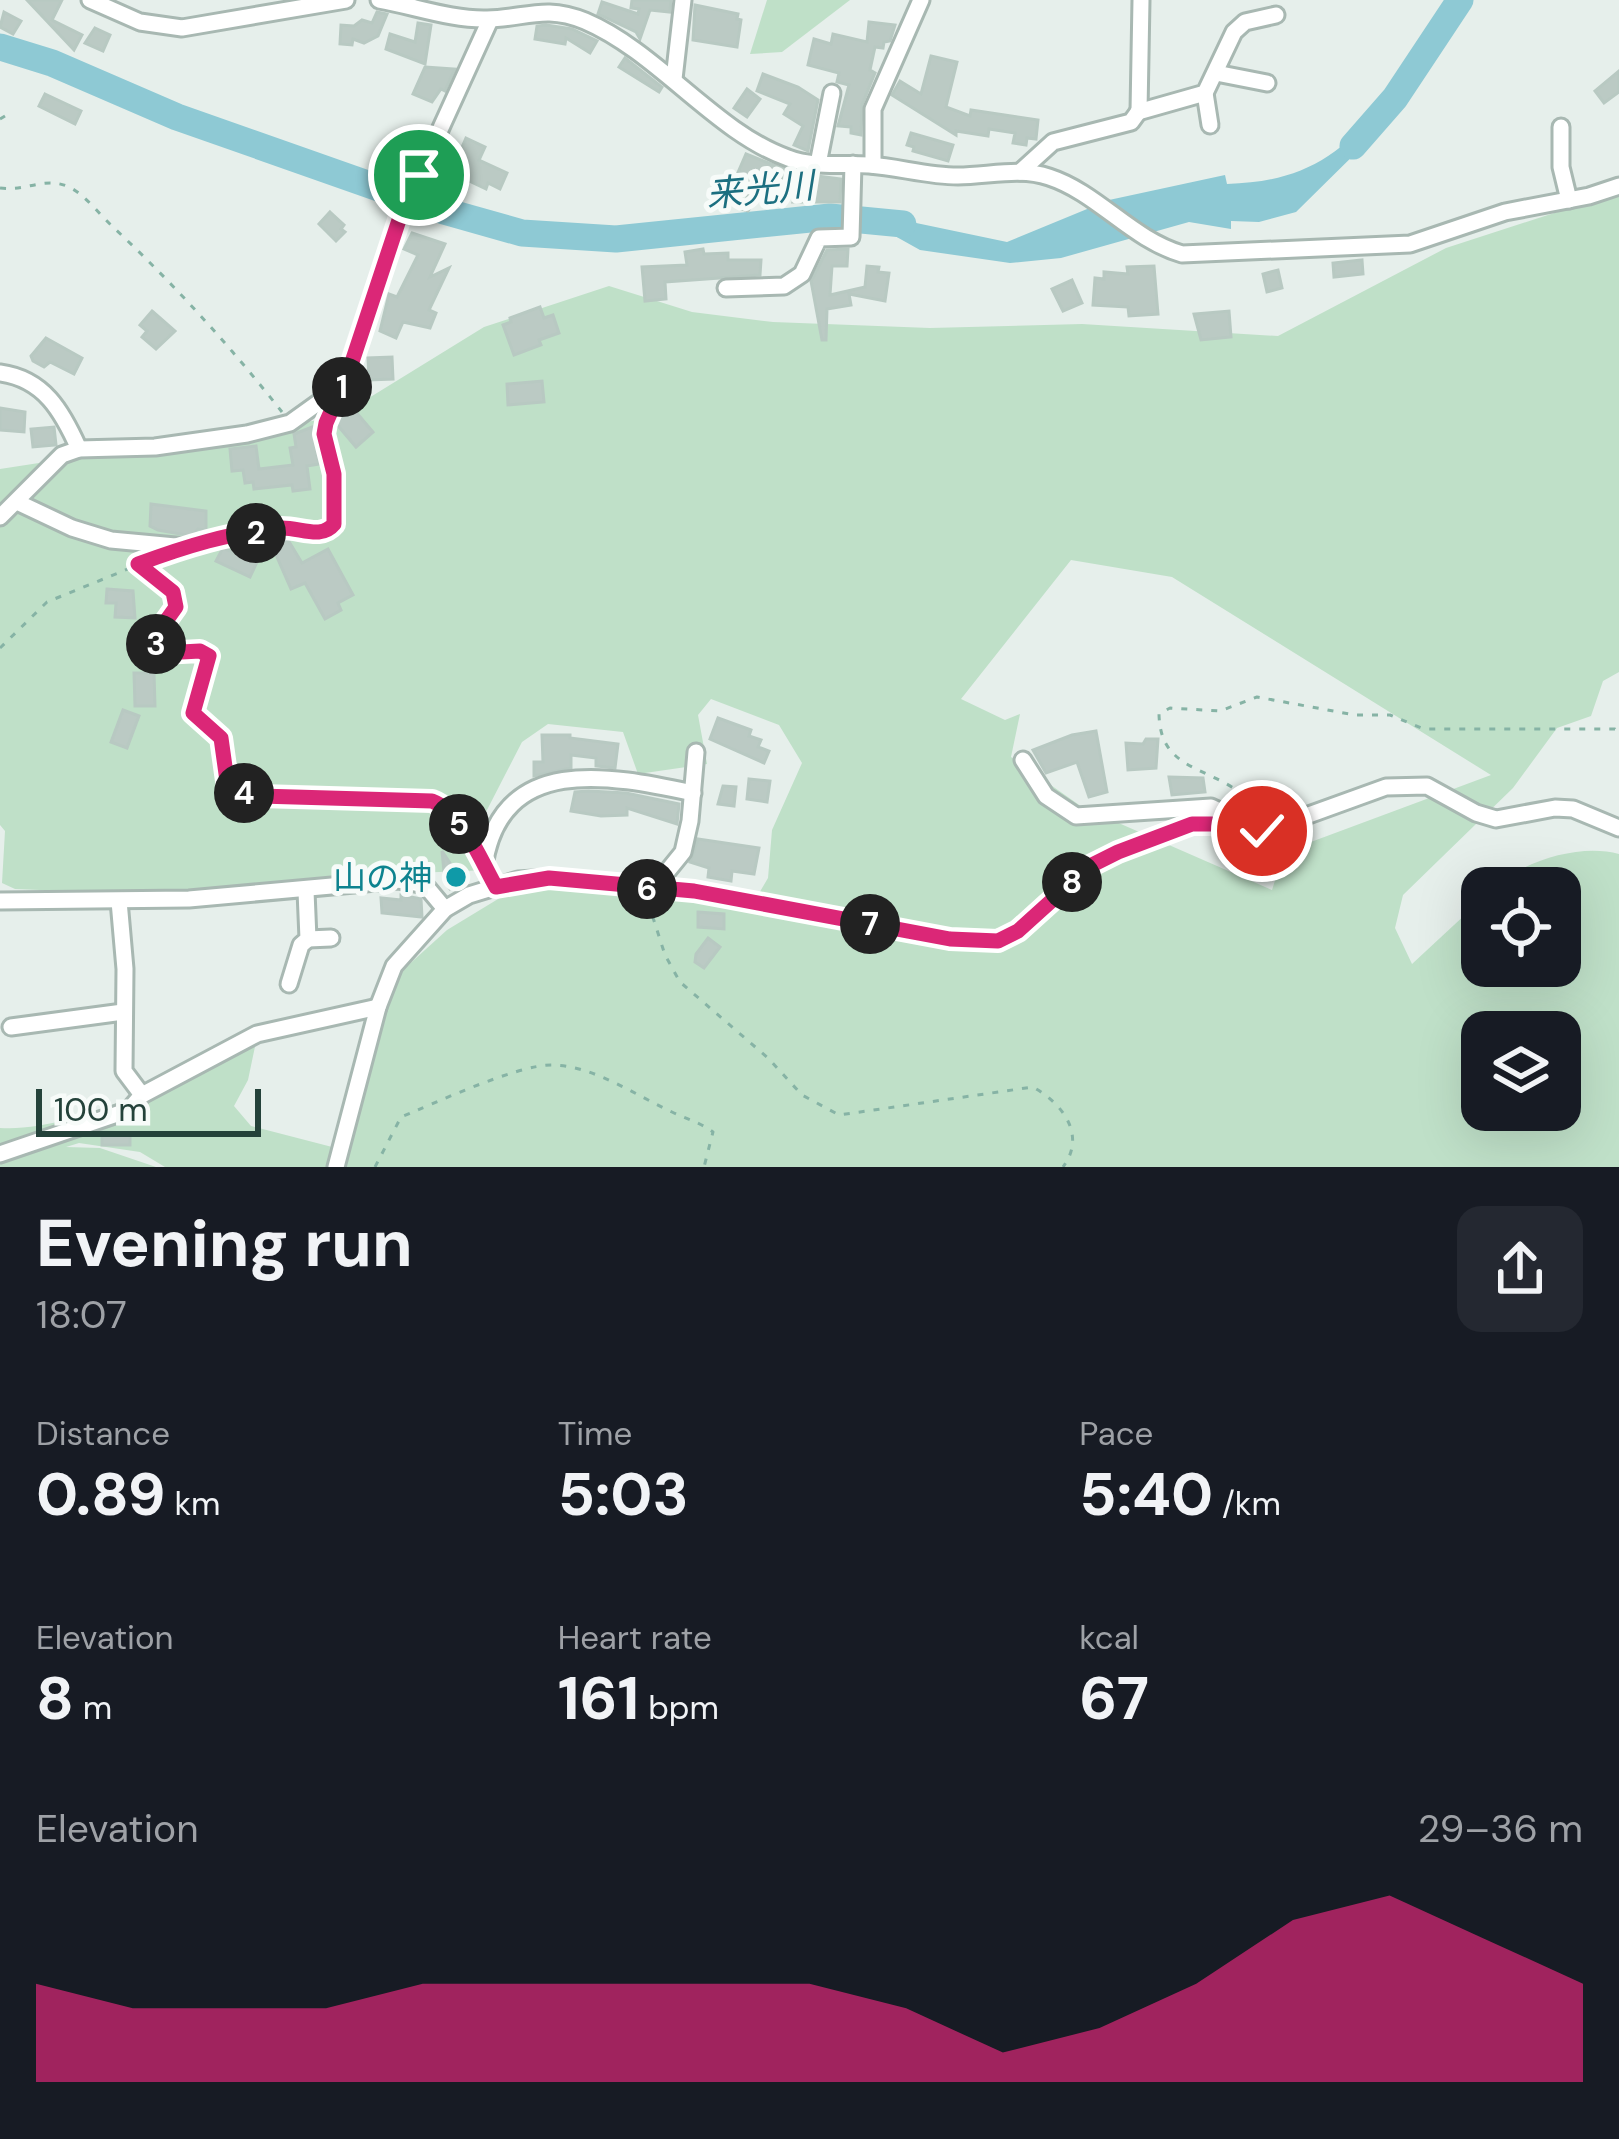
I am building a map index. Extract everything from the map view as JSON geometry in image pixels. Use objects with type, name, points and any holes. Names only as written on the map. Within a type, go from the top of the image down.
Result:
[{"type":"street","points":[[90,0],[140,22],[182,28],[346,0]]},
{"type":"street","points":[[380,0],[490,20],[549,12],[584,21],[674,79],[772,152],[818,164],[873,165],[925,175],[1020,172],[1048,176],[1155,246],[1201,255],[1411,244],[1504,212],[1619,186]]},
{"type":"street","points":[[674,79],[683,0]]},
{"type":"street","points":[[873,165],[873,109],[921,0]]},
{"type":"street","points":[[1020,172],[1053,142],[1131,122],[1138,112],[1141,0]]},
{"type":"street","points":[[1210,125],[1205,93],[1234,32],[1245,22],[1276,15]]},
{"type":"street","points":[[0,517],[62,454],[247,434],[290,423],[343,385],[399,220],[490,20]]},
{"type":"street","points":[[1216,73],[1267,83]]},
{"type":"street","points":[[818,164],[832,93]]},
{"type":"street","points":[[1138,112],[1205,93]]},
{"type":"street","points":[[1561,128],[1569,200]]},
{"type":"street","points":[[726,288],[784,286],[802,274],[819,238],[851,237],[853,164]]},
{"type":"street","points":[[0,373],[37,385],[52,399],[79,449]]},
{"type":"street","points":[[17,502],[111,540],[186,547]]},
{"type":"street","points":[[653,889],[683,852],[696,752]]},
{"type":"street","points":[[1024,760],[1046,796],[1076,816],[1211,807],[1262,831]]},
{"type":"street","points":[[484,866],[488,841],[500,818],[537,784],[598,779],[693,793]]},
{"type":"street","points":[[336,1167],[378,1006],[394,967],[445,909],[469,895],[518,880],[549,878],[694,891],[950,939],[998,941],[1018,931],[1090,866],[1118,852],[1192,824],[1212,824],[1238,833],[1262,831],[1386,787],[1417,783],[1496,819],[1573,809],[1619,828]]},
{"type":"street","points":[[0,901],[119,901],[412,880],[425,885],[445,909]]},
{"type":"street","points":[[306,891],[308,939]]},
{"type":"street","points":[[119,901],[125,969],[124,1071],[142,1095]]},
{"type":"street","points":[[289,984],[301,945],[308,939],[331,938]]},
{"type":"street","points":[[0,1154],[129,1110],[142,1095],[257,1034],[378,1006]]},
{"type":"street","points":[[11,1027],[123,1012]]},
{"type":"path","points":[[0,188],[20,191],[41,181],[71,188],[136,248],[234,352],[290,423]]},
{"type":"path","points":[[186,547],[283,528],[330,530],[334,474],[324,434],[343,385]]},
{"type":"path","points":[[0,648],[47,602],[154,558]]},
{"type":"path","points":[[138,564],[173,592],[176,607],[161,628],[157,647],[163,653],[200,651],[209,656],[193,713],[221,738],[228,788],[260,796],[432,801],[457,820],[484,866]]},
{"type":"path","points":[[1211,807],[1233,798],[1235,789],[1208,772],[1185,767],[1171,752],[1160,730],[1160,714],[1170,708],[1220,711],[1257,697],[1355,715],[1390,715],[1424,730],[1615,729],[1619,733]]},
{"type":"path","points":[[653,889],[647,905],[680,982],[768,1058],[802,1095],[839,1115],[1034,1087],[1055,1099],[1070,1122],[1073,1140],[1063,1167]]},
{"type":"path","points":[[375,1167],[401,1117],[489,1082],[549,1065],[603,1079],[695,1118],[715,1138],[704,1167]]},
{"type":"green space","points":[[767,0],[850,0],[782,52],[750,54]]},
{"type":"green space","points":[[1619,192],[1619,672],[1603,681],[1591,716],[1557,728],[1513,788],[1403,895],[1395,928],[1412,964],[1461,918],[1461,987],[1581,987],[1581,867],[1526,867],[1570,853],[1619,854],[1619,1167],[331,1167],[370,1026],[404,969],[447,930],[521,885],[754,902],[768,878],[772,830],[802,763],[779,725],[711,699],[698,715],[707,764],[638,774],[623,732],[548,724],[522,742],[470,843],[489,870],[339,876],[164,895],[15,889],[2,883],[0,469],[338,417],[484,327],[609,286],[692,312],[773,322],[930,328],[1082,324],[1278,336],[1446,248]],"holes":[[[1071,560],[1172,577],[1491,775],[1284,852],[1272,890],[1082,807],[1011,757],[1020,714],[1005,720],[961,699]]]},
{"type":"green space","points":[[257,1037],[248,1080],[234,1106],[251,1126],[336,1148],[326,1167],[165,1167],[140,1152],[79,1143],[66,1147],[100,1148],[156,1167],[0,1167],[0,1128],[63,1121],[97,1110]]},
{"type":"water","points":[[1380,109],[1371,138],[1296,212],[1259,222],[1231,221],[1231,229],[1189,222],[1061,258],[1010,263],[920,250],[868,221],[878,215],[1007,242],[1109,200],[1225,175],[1227,184],[1294,173],[1330,155]]},
{"type":"building","points":[[27,0],[62,0],[52,20],[82,35],[74,50]]},
{"type":"building","points":[[632,0],[671,0],[670,12],[650,10],[640,39],[636,32],[598,14],[602,2],[638,14],[639,9],[631,8]]},
{"type":"building","points":[[695,5],[738,14],[737,47],[693,40]]},
{"type":"building","points":[[4,12],[21,21],[13,34],[0,27]]},
{"type":"building","points":[[377,12],[387,14],[378,36],[364,43],[353,39],[352,45],[340,44],[341,25],[354,26],[362,20],[372,23]]},
{"type":"building","points":[[869,22],[895,25],[890,41],[883,48],[875,47],[870,70],[875,73],[862,105],[861,135],[851,133],[851,127],[838,126],[849,85],[837,82],[839,73],[808,65],[814,39],[831,44],[833,34],[867,42]]},
{"type":"building","points":[[418,23],[431,25],[425,64],[386,49],[390,34],[415,42]]},
{"type":"building","points":[[537,26],[572,29],[597,41],[590,53],[566,38],[565,44],[535,39]]},
{"type":"building","points":[[95,28],[110,35],[103,51],[85,43]]},
{"type":"building","points":[[931,56],[957,62],[946,107],[970,116],[971,110],[1038,120],[1036,139],[1027,138],[1026,145],[1013,143],[1015,133],[989,129],[988,136],[956,131],[956,135],[892,95],[900,81],[921,94]]},
{"type":"building","points":[[625,58],[662,87],[659,92],[619,67]]},
{"type":"building","points":[[425,67],[455,69],[445,91],[441,89],[432,102],[413,94]]},
{"type":"building","points":[[1619,71],[1619,92],[1604,103],[1595,91]]},
{"type":"building","points":[[763,74],[818,100],[808,151],[794,145],[803,126],[784,114],[790,104],[757,91]]},
{"type":"building","points":[[747,89],[760,99],[747,117],[734,108]]},
{"type":"building","points":[[45,94],[81,111],[75,124],[39,106]]},
{"type":"building","points":[[911,133],[953,145],[948,161],[913,151],[907,145]]},
{"type":"building","points":[[466,138],[485,147],[479,160],[507,173],[500,189],[488,183],[486,189],[467,180],[463,189],[440,179],[453,151],[459,154]]},
{"type":"building","points":[[746,154],[794,173],[841,179],[840,202],[793,202],[796,193],[771,186],[762,189],[748,211],[742,209],[753,183],[736,177]]},
{"type":"building","points":[[330,212],[344,225],[345,232],[336,241],[319,224]]},
{"type":"building","points":[[412,233],[445,244],[430,277],[449,268],[429,310],[436,313],[430,328],[403,322],[396,338],[380,331],[389,294],[397,297],[418,255],[404,249]]},
{"type":"building","points":[[703,249],[704,254],[728,253],[728,260],[761,260],[760,275],[665,282],[666,299],[645,301],[642,267],[687,265],[685,252]]},
{"type":"building","points":[[848,249],[847,266],[832,266],[830,295],[865,287],[867,266],[879,267],[878,272],[889,273],[885,301],[849,294],[851,305],[827,309],[826,340],[822,340],[811,281],[827,250]]},
{"type":"building","points":[[1362,260],[1363,274],[1334,277],[1333,263]]},
{"type":"building","points":[[1154,266],[1158,314],[1129,316],[1128,307],[1093,305],[1095,278],[1104,279],[1104,272],[1128,274],[1127,267]]},
{"type":"building","points":[[1278,270],[1282,288],[1267,292],[1263,274]]},
{"type":"building","points":[[1072,280],[1082,303],[1063,311],[1052,289]]},
{"type":"building","points":[[540,307],[544,318],[553,315],[559,333],[514,355],[503,325]]},
{"type":"building","points":[[152,311],[175,331],[156,349],[142,337],[147,331],[140,325]]},
{"type":"building","points":[[1229,311],[1231,337],[1201,340],[1194,314]]},
{"type":"building","points":[[46,338],[82,358],[74,374],[50,362],[44,367],[33,361],[31,356]]},
{"type":"building","points":[[392,357],[393,379],[369,380],[368,358]]},
{"type":"building","points":[[542,381],[544,402],[508,405],[507,384]]},
{"type":"building","points":[[350,405],[373,432],[356,447],[333,420]]},
{"type":"building","points":[[0,408],[25,412],[24,432],[0,430]]},
{"type":"building","points":[[54,427],[56,445],[33,447],[31,429]]},
{"type":"building","points":[[312,427],[319,464],[307,466],[310,489],[293,491],[292,485],[254,489],[253,482],[245,483],[243,470],[232,471],[230,449],[256,446],[259,469],[293,465],[294,434]]},
{"type":"building","points":[[151,504],[206,511],[206,530],[198,529],[191,536],[158,530],[150,526]]},
{"type":"building","points":[[285,535],[302,563],[328,549],[353,595],[338,603],[341,610],[325,619],[305,583],[291,589],[270,541]]},
{"type":"building","points":[[223,548],[257,562],[250,577],[216,561]]},
{"type":"building","points":[[107,589],[133,591],[135,618],[115,617],[116,603],[106,603]]},
{"type":"building","points":[[134,673],[154,673],[155,706],[135,706]]},
{"type":"building","points":[[123,710],[139,716],[127,748],[111,742]]},
{"type":"building","points":[[718,718],[751,730],[749,736],[761,740],[758,747],[769,751],[764,763],[710,739]]},
{"type":"building","points":[[1096,731],[1107,792],[1089,797],[1077,762],[1046,773],[1033,750]]},
{"type":"building","points":[[542,735],[618,744],[615,768],[596,766],[596,758],[571,755],[571,768],[534,776],[534,762],[543,762]]},
{"type":"building","points":[[1146,739],[1158,739],[1156,768],[1128,770],[1126,743],[1143,744]]},
{"type":"building","points":[[1169,777],[1203,778],[1205,792],[1172,795]]},
{"type":"building","points":[[749,779],[770,781],[767,802],[747,799]]},
{"type":"building","points":[[723,786],[736,787],[734,806],[718,804]]},
{"type":"building","points":[[575,792],[679,804],[677,824],[627,808],[627,815],[571,811]]},
{"type":"building","points":[[698,839],[759,848],[754,874],[732,871],[731,881],[708,877],[709,868],[690,862]]},
{"type":"building","points":[[442,851],[462,881],[450,889],[445,882]]},
{"type":"building","points":[[401,895],[421,899],[422,917],[382,913],[381,898],[401,900]]},
{"type":"building","points":[[698,912],[724,914],[724,929],[698,927]]},
{"type":"building","points":[[708,938],[720,947],[704,968],[695,962],[696,954]]},
{"type":"building","points":[[102,1132],[130,1133],[130,1145],[102,1145]]},
{"type":"waterway","name":"来光川","points":[[1353,146],[1395,98],[1460,0]]},
{"type":"waterway","name":"来光川","points":[[0,47],[52,63],[177,117],[444,211],[522,233],[616,239],[830,217],[903,224]]},
{"type":"place","name":"山の神","points":[[456,877]]},
{"type":"route","points":[[419,175],[326,423],[324,434],[334,474],[330,530],[283,528],[241,535],[193,544],[138,564],[173,592],[176,607],[161,628],[157,647],[163,653],[200,651],[209,656],[193,713],[221,738],[228,788],[260,796],[432,801],[457,820],[496,887],[549,878],[694,891],[950,939],[998,941],[1018,931],[1090,866],[1118,852],[1192,824],[1212,824],[1238,833],[1262,831]]}]
